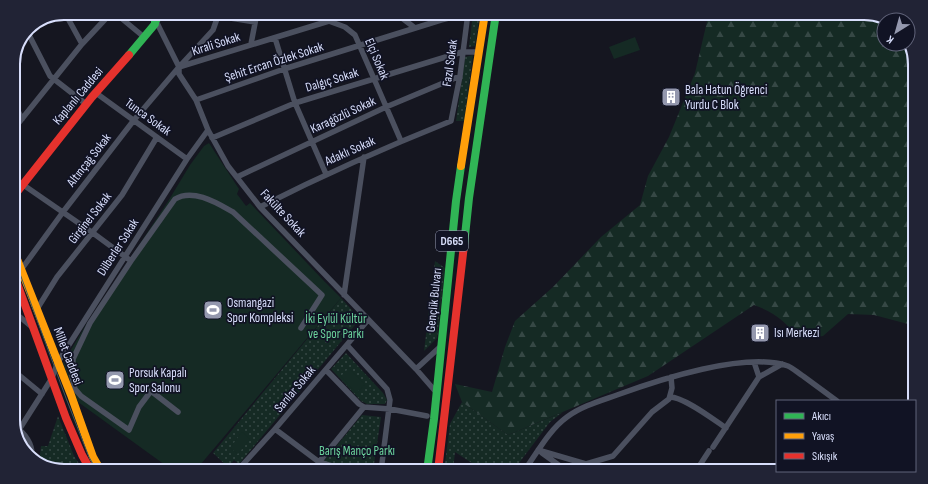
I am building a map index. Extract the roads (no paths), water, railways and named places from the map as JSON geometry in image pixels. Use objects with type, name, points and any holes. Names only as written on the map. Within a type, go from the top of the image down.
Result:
[{"type":"main road","name":"Gençlik Bulvarı","points":[[428,464],[456,201],[484,20]]},
{"type":"main road","name":"Gençlik Bulvarı","points":[[439,464],[469,198],[495,20]]},
{"type":"main road","name":"Kaplanlı Caddesi","points":[[22,184],[86,104],[155,24],[155,21]]},
{"type":"main road","name":"Millet Caddesi","points":[[20,277],[37,309],[93,457],[97,464]]},
{"type":"main road","name":"Millet Caddesi","points":[[20,281],[34,328],[66,418],[87,464]]},
{"type":"street","points":[[69,20],[82,44]]},
{"type":"street","points":[[20,121],[82,44],[104,20]]},
{"type":"street","points":[[123,20],[144,37]]},
{"type":"street","name":"Altınçağ Sokak","points":[[20,267],[134,120],[213,30],[217,20]]},
{"type":"street","points":[[246,20],[255,22]]},
{"type":"street","points":[[360,46],[415,28],[408,20]]},
{"type":"street","name":"Fazıl Sokak","points":[[415,28],[441,20]]},
{"type":"street","name":"Fazıl Sokak","points":[[451,121],[460,76],[467,20]]},
{"type":"street","name":"Fakülte Sokak","points":[[155,21],[179,67],[179,74],[196,100],[212,138],[228,166],[237,178],[260,207],[416,369],[436,392]]},
{"type":"street","name":"Kırali Sokak","points":[[179,67],[329,21]]},
{"type":"street","name":"Elçi Sokak","points":[[329,21],[345,27],[355,35],[401,141]]},
{"type":"street","name":"Şehit Ercan Özlek Sokak","points":[[251,44],[255,22]]},
{"type":"street","points":[[30,37],[50,76],[86,104]]},
{"type":"street","points":[[275,38],[295,103],[326,174]]},
{"type":"street","name":"Şehit Ercan Özlek Sokak","points":[[196,100],[284,69],[360,46]]},
{"type":"street","name":"Dalgıç Sokak","points":[[212,138],[295,103],[462,52],[479,52]]},
{"type":"street","name":"Karagözlü Sokak","points":[[237,178],[386,107],[460,76]]},
{"type":"street","name":"Tunca Sokak","points":[[96,93],[187,159]]},
{"type":"street","points":[[20,115],[22,119]]},
{"type":"street","name":"Adaklı Sokak","points":[[260,207],[326,174],[451,121]]},
{"type":"street","name":"Dilberler Sokak","points":[[21,427],[52,378],[58,362],[187,159],[208,130]]},
{"type":"street","name":"Girginel Sokak","points":[[37,309],[57,277],[122,195],[157,137]]},
{"type":"street","points":[[344,295],[364,157]]},
{"type":"street","points":[[22,184],[131,261]]},
{"type":"street","points":[[178,412],[151,391],[139,407],[129,430],[81,396],[75,388],[72,376],[73,359],[90,323],[131,261],[175,199],[181,195],[201,197],[217,203],[233,212],[322,296],[301,328]]},
{"type":"street","points":[[20,317],[34,328]]},
{"type":"street","name":"Sarılar Sokak","points":[[243,464],[368,320]]},
{"type":"street","points":[[347,345],[387,389],[390,400],[390,409],[382,464]]},
{"type":"street","points":[[416,369],[441,346]]},
{"type":"street","points":[[754,362],[759,377]]},
{"type":"street","points":[[529,464],[557,425],[568,416],[582,408],[637,387],[671,377],[716,367],[754,362],[782,364],[789,366],[836,400]]},
{"type":"street","points":[[701,464],[759,377],[782,364]]},
{"type":"street","points":[[326,370],[359,404],[364,407],[390,409],[427,416]]},
{"type":"street","points":[[20,376],[42,394]]},
{"type":"street","points":[[538,450],[586,464],[613,456],[652,412],[670,397],[672,388],[671,377]]},
{"type":"street","points":[[670,397],[678,398],[726,428]]},
{"type":"street","points":[[319,462],[364,407]]},
{"type":"street","points":[[275,429],[319,462],[325,464]]},
{"type":"street","points":[[22,434],[28,438],[32,450]]},
{"type":"street","points":[[538,450],[557,464]]},
{"type":"tram line","points":[[20,274],[66,398],[93,464]]},
{"type":"place","name":"Bala Hatun Öğrenci Yurdu C Blok","points":[[671,97]]},
{"type":"place","name":"Osmangazi Spor Kompleksi","points":[[213,310]]},
{"type":"place","name":"Isı Merkezi","points":[[760,333]]},
{"type":"place","name":"Porsuk Kapalı Spor Salonu","points":[[115,380]]},
{"type":"park label","name":"İki Eylül Kültür ve Spor Parkı","points":[[336,326]]},
{"type":"park label","name":"Barış Manço Parkı","points":[[357,451]]}]
